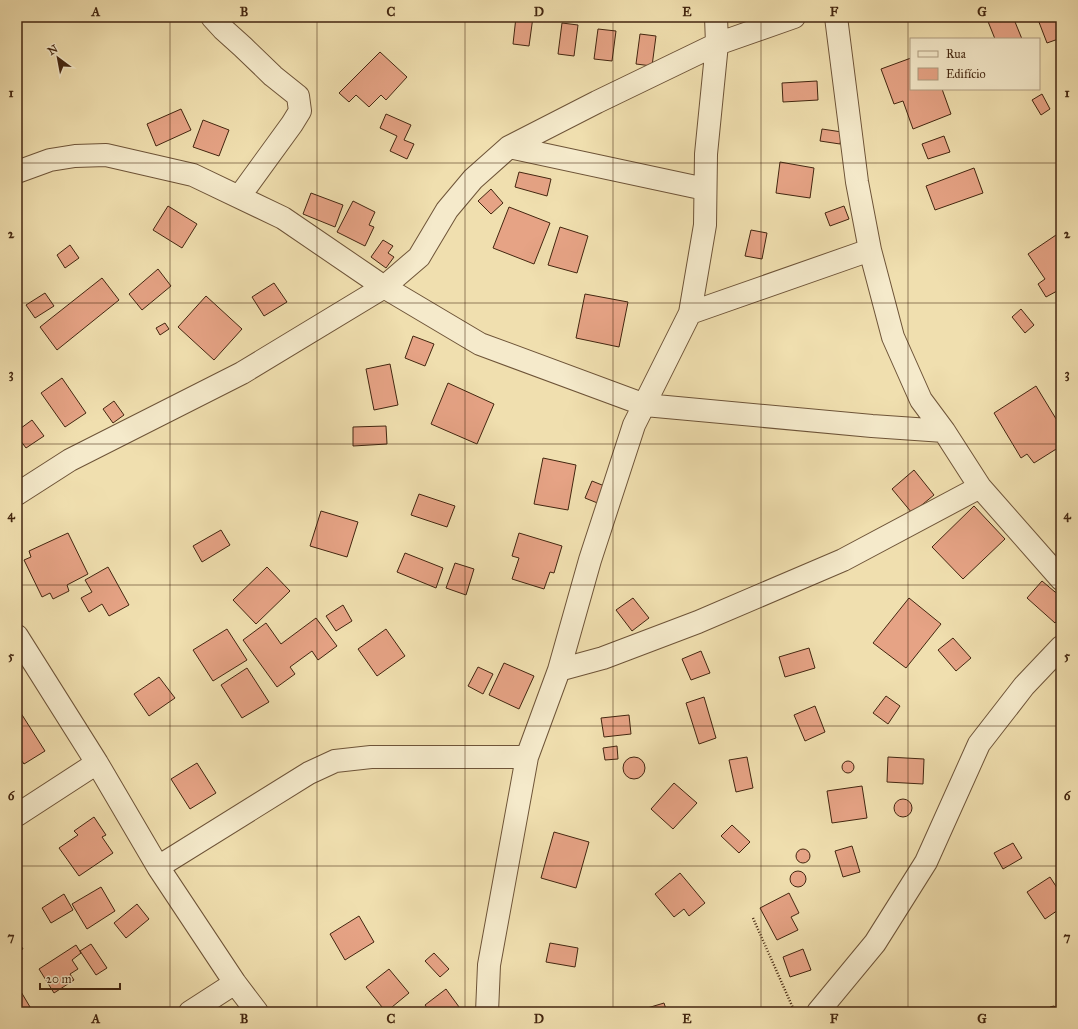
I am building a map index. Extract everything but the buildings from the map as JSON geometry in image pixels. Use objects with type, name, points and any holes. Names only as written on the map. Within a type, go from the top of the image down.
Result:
[{"type":"street","points":[[212,17],[267,71],[298,96],[300,110],[292,124],[239,197]]},
{"type":"street","points":[[487,1012],[490,965],[527,757],[558,670],[592,553],[634,425],[690,313],[705,225],[706,154],[717,44],[716,17]]},
{"type":"street","points":[[17,494],[70,460],[242,373],[384,286],[418,257],[447,210],[473,179],[509,147],[597,102],[717,44],[794,17]]},
{"type":"street","points":[[836,17],[857,182],[870,250],[893,337],[920,400],[944,431],[980,487],[1061,579]]},
{"type":"street","points":[[509,147],[706,189]]},
{"type":"street","points":[[17,172],[50,160],[75,156],[106,155],[193,175],[283,218],[384,286],[480,344],[645,405],[872,426],[944,431]]},
{"type":"street","points":[[690,313],[870,250]]},
{"type":"street","points":[[558,670],[603,658],[698,622],[843,560],[980,487]]},
{"type":"street","points":[[17,636],[97,762],[158,868],[235,983],[258,1012]]},
{"type":"street","points":[[818,1012],[875,943],[926,862],[979,744],[1024,686],[1061,647]]},
{"type":"street","points":[[158,868],[309,773],[335,762],[371,757],[527,757]]},
{"type":"street","points":[[17,816],[97,762]]},
{"type":"street","points":[[190,1012],[235,983]]},
{"type":"path","points":[[753,918],[795,1012]]}]
